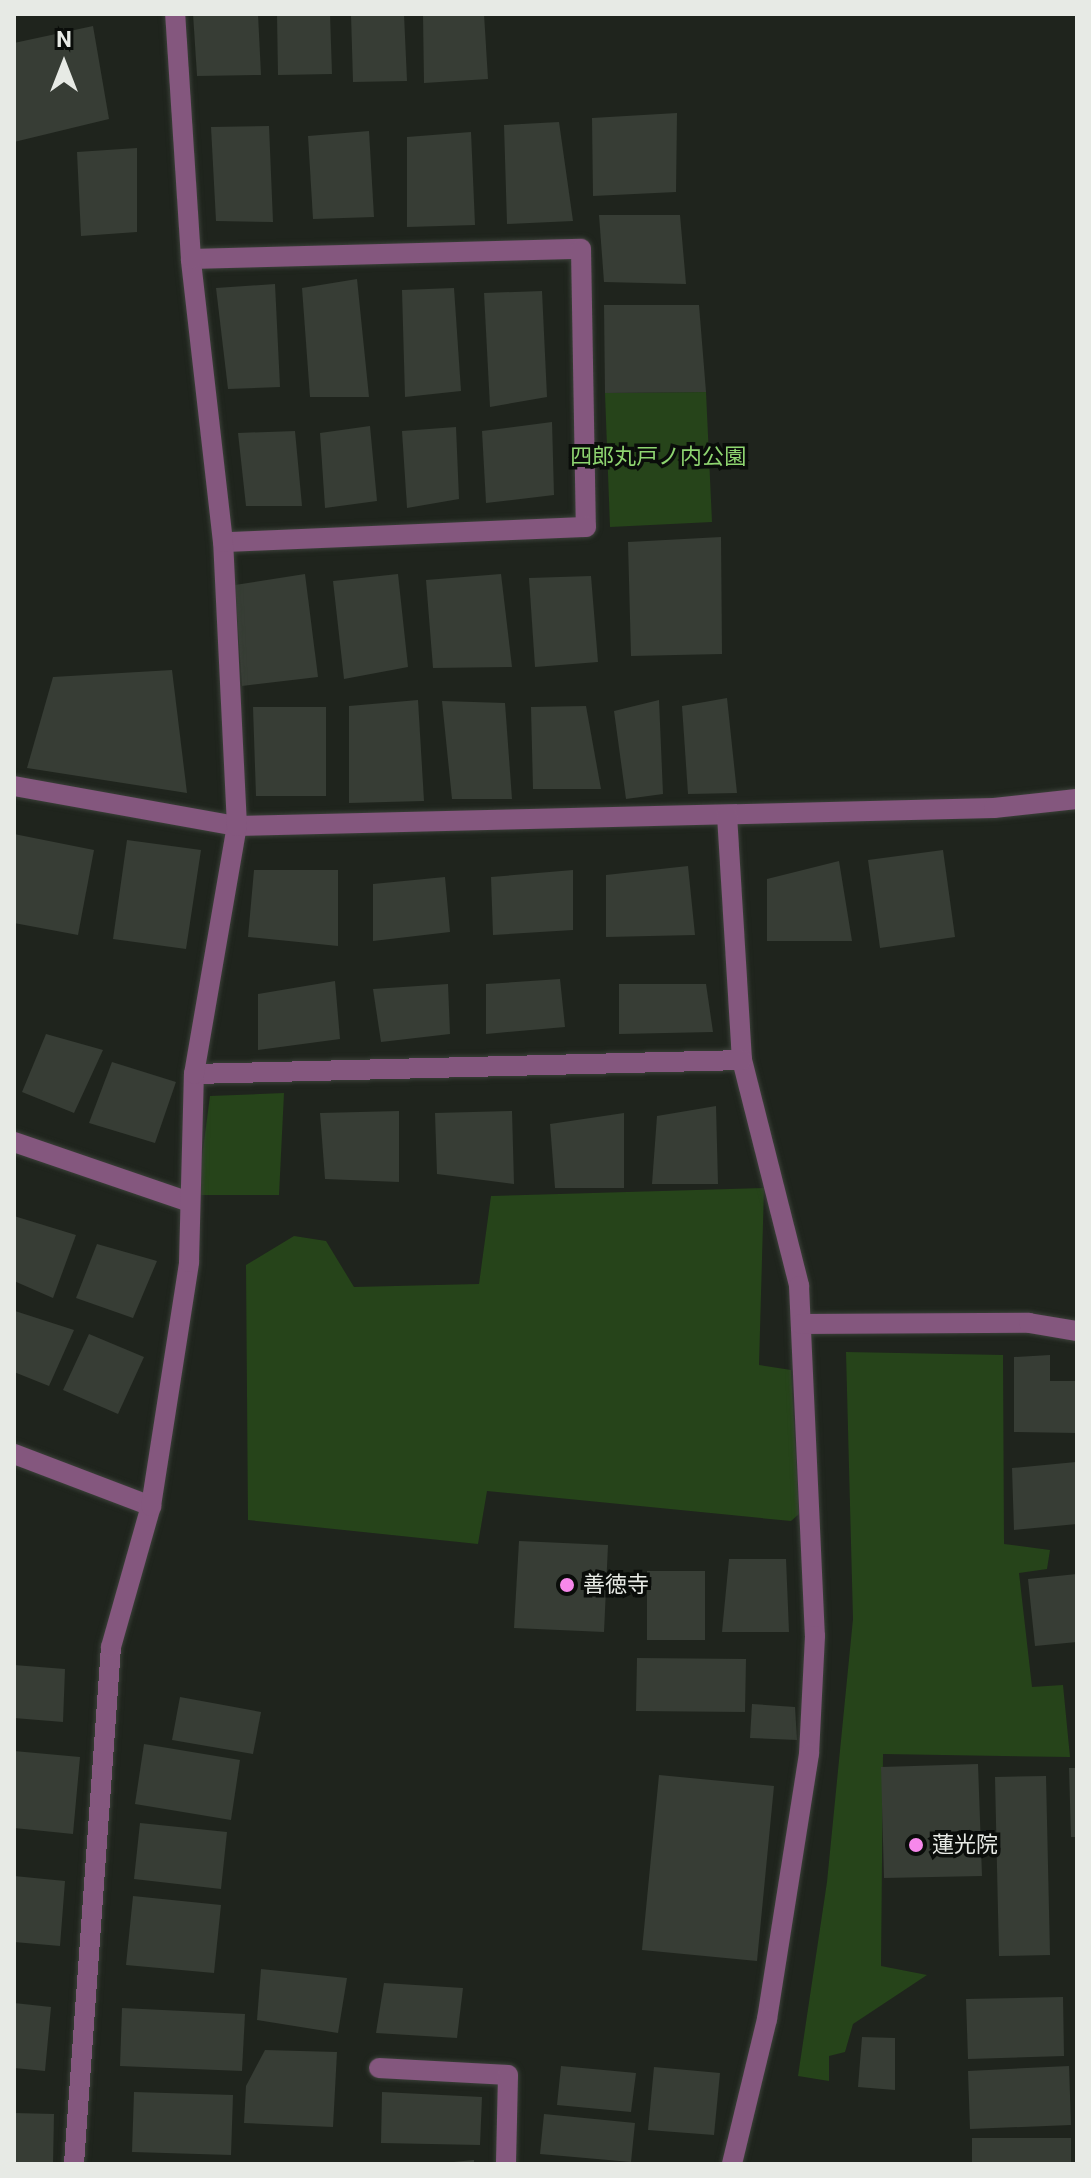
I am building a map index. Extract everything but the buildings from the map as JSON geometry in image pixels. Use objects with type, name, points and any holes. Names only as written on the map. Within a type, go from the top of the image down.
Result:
[{"type":"street","points":[[74,2164],[111,1647],[151,1506],[189,1262],[194,1074],[237,826],[223,542],[191,259],[175,14]]},
{"type":"street","points":[[191,259],[581,249],[586,527],[223,542]]},
{"type":"street","points":[[14,786],[237,826],[994,808],[1077,799]]},
{"type":"street","points":[[727,815],[742,1060],[799,1286],[815,1636],[809,1754],[767,2019],[732,2164]]},
{"type":"street","points":[[194,1074],[742,1060]]},
{"type":"street","points":[[14,1142],[189,1202]]},
{"type":"street","points":[[801,1324],[1029,1323],[1077,1331]]},
{"type":"street","points":[[14,1454],[151,1506]]},
{"type":"street","points":[[379,2068],[508,2075],[506,2164]]},
{"type":"green space","name":"四郎丸戸ノ内公園","points":[[706,392],[712,522],[610,527],[605,393]]},
{"type":"green space","points":[[284,1093],[279,1195],[197,1195],[210,1096]]},
{"type":"green space","points":[[764,1188],[759,1365],[791,1370],[799,1514],[791,1521],[487,1491],[478,1544],[248,1520],[246,1265],[294,1236],[326,1241],[354,1287],[479,1284],[491,1196]]},
{"type":"green space","points":[[846,1352],[1003,1355],[1004,1544],[1050,1550],[1047,1569],[1019,1573],[1032,1687],[1063,1685],[1070,1757],[883,1754],[881,1966],[927,1975],[853,2024],[845,2052],[829,2056],[829,2081],[798,2076],[827,1882],[853,1619]]},
{"type":"place","name":"善徳寺","points":[[567,1585]]},
{"type":"place","name":"蓮光院","points":[[916,1845]]}]
